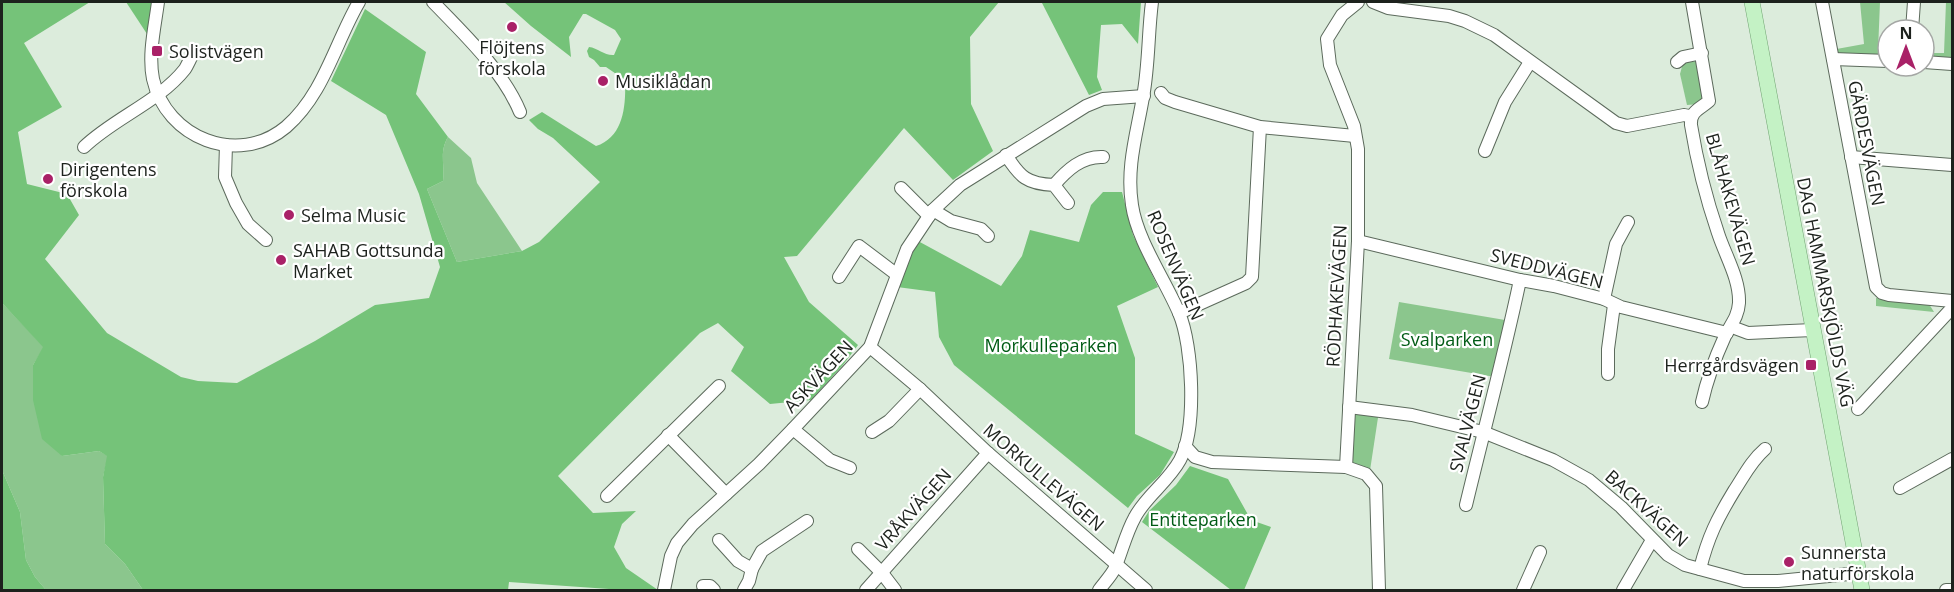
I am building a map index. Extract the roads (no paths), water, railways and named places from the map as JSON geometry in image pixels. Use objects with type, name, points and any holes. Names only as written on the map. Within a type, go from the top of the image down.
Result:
[{"type":"main road","name":"DAG HAMMARSKJÖLDS VÄG","points":[[1752,2],[1862,591]]},
{"type":"street","points":[[158,2],[151,56],[153,78],[158,94],[165,108],[191,134],[206,141],[226,145],[256,142],[272,135],[285,127],[307,105],[359,2]]},
{"type":"street","points":[[433,2],[507,86],[520,112]]},
{"type":"street","name":"ROSENVÄGEN","points":[[1100,591],[1116,563],[1134,518],[1181,459],[1191,414],[1188,348],[1179,313],[1143,239],[1132,205],[1131,157],[1144,96],[1152,2]]},
{"type":"street","name":"RÖDHAKEVÄGEN","points":[[1346,467],[1358,241],[1358,149],[1353,126],[1330,65],[1327,39],[1342,15],[1358,2]]},
{"type":"street","points":[[1372,2],[1388,8],[1449,16],[1494,35],[1621,125],[1627,126],[1684,115],[1691,118]]},
{"type":"street","name":"BLÅHAKEVÄGEN","points":[[1692,2],[1709,101],[1694,111],[1691,118],[1702,177],[1718,234],[1738,289],[1737,316],[1706,383],[1702,402]]},
{"type":"street","name":"GÄRDESVÄGEN","points":[[1822,2],[1876,287],[1889,296],[1953,301]]},
{"type":"street","points":[[1913,18],[1914,2]]},
{"type":"street","points":[[84,147],[100,132],[158,94],[185,69],[194,52]]},
{"type":"street","points":[[1677,62],[1683,57],[1701,54]]},
{"type":"street","points":[[1833,59],[1876,61]]},
{"type":"street","points":[[1485,151],[1506,102],[1530,62]]},
{"type":"street","points":[[1936,63],[1953,64]]},
{"type":"street","points":[[1161,93],[1165,98],[1175,102],[1260,127],[1355,136]]},
{"type":"street","points":[[870,346],[907,249],[931,213],[960,184],[1086,106],[1103,99],[1144,96]]},
{"type":"street","points":[[1179,313],[1246,283],[1252,277],[1260,127]]},
{"type":"street","points":[[226,145],[225,177],[248,224],[266,240]]},
{"type":"street","points":[[1006,155],[1015,169],[1028,181],[1054,184],[1068,203]]},
{"type":"street","points":[[1054,184],[1068,169],[1092,156],[1103,157]]},
{"type":"street","points":[[1851,157],[1953,165]]},
{"type":"street","points":[[901,188],[931,213],[981,230],[988,237]]},
{"type":"street","points":[[1608,374],[1609,302],[1616,244],[1628,222]]},
{"type":"street","name":"SVEDDVÄGEN","points":[[1358,241],[1554,286],[1609,302],[1729,330]]},
{"type":"street","points":[[839,277],[859,246],[896,274]]},
{"type":"street","name":"SVALVÄGEN","points":[[1466,505],[1483,432],[1495,394],[1520,280]]},
{"type":"street","points":[[1858,410],[1953,308]]},
{"type":"street","points":[[1729,330],[1748,333],[1813,330]]},
{"type":"street","name":"MORKULLEVÄGEN","points":[[870,346],[1146,591]]},
{"type":"street","name":"ASKVÄGEN","points":[[664,591],[671,556],[677,543],[693,524],[794,429],[870,346]]},
{"type":"street","points":[[607,496],[719,386]]},
{"type":"street","points":[[872,432],[890,422],[920,389]]},
{"type":"street","name":"BACKVÄGEN","points":[[1349,407],[1412,415],[1483,432],[1553,460],[1589,480],[1621,507],[1652,540],[1676,561],[1700,569],[1744,581],[1778,581],[1859,573]]},
{"type":"street","name":"ASKVÄGEN","points":[[794,429],[830,460],[850,468]]},
{"type":"street","points":[[668,435],[726,494]]},
{"type":"street","points":[[1185,446],[1196,457],[1212,462],[1346,467],[1366,474],[1377,486],[1379,591]]},
{"type":"street","points":[[1700,569],[1709,537],[1718,517],[1754,460],[1765,449]]},
{"type":"street","name":"VRÅKVÄGEN","points":[[866,591],[988,453]]},
{"type":"street","points":[[1900,488],[1953,459]]},
{"type":"street","points":[[744,591],[762,551],[807,521]]},
{"type":"street","points":[[719,540],[738,561],[752,569]]},
{"type":"street","points":[[1623,591],[1652,540]]},
{"type":"street","points":[[858,549],[882,573],[895,591]]},
{"type":"street","points":[[1523,591],[1540,552]]},
{"type":"street","points":[[1946,591],[1953,590]]},
{"type":"place","name":"Flöjtens förskola","points":[[512,27]]},
{"type":"place","name":"Solistvägen","points":[[157,51]]},
{"type":"place","name":"Musiklådan","points":[[603,81]]},
{"type":"place","name":"Dirigentens förskola","points":[[48,179]]},
{"type":"place","name":"Selma Music","points":[[289,215]]},
{"type":"place","name":"SAHAB Gottsunda Market","points":[[281,260]]},
{"type":"place","name":"Herrgårdsvägen","points":[[1811,365]]},
{"type":"place","name":"Sunnersta naturförskola","points":[[1789,562]]},
{"type":"park label","name":"Svalparken","points":[[1447,339]]},
{"type":"park label","name":"Morkulleparken","points":[[1051,345]]},
{"type":"park label","name":"Entiteparken","points":[[1203,519]]}]
